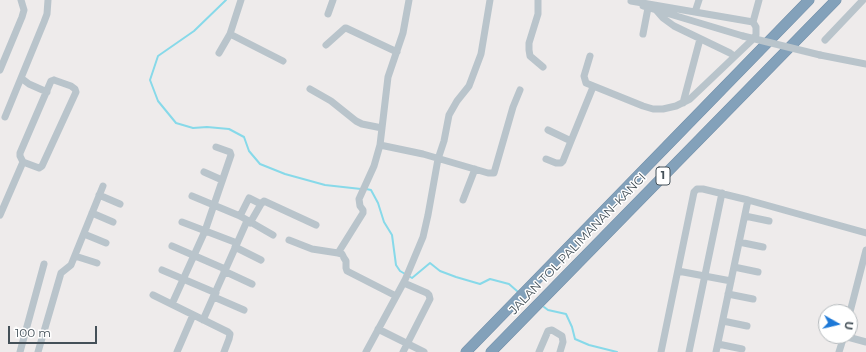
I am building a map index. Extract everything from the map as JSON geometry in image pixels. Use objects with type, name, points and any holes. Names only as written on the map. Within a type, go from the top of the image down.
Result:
[{"type":"highway","name":"JALAN TOL PALIMANAN–KANCI","points":[[466,352],[809,0]]},
{"type":"highway","name":"JALAN TOL PALIMANAN–KANCI","points":[[491,352],[836,0]]},
{"type":"street","points":[[0,70],[22,17],[24,10],[21,0]]},
{"type":"street","points":[[5,117],[47,14],[48,0]]},
{"type":"street","points":[[219,53],[230,34],[241,0]]},
{"type":"street","points":[[328,14],[333,0]]},
{"type":"street","points":[[338,253],[363,210],[360,206],[359,199],[380,145],[388,77],[402,34],[409,0]]},
{"type":"street","points":[[366,352],[405,281],[423,237],[430,209],[438,158],[444,141],[450,115],[457,101],[469,86],[481,54],[490,0]]},
{"type":"street","points":[[538,0],[538,14],[529,43],[529,50],[530,56],[543,67]]},
{"type":"street","points":[[629,0],[753,22]]},
{"type":"street","points":[[629,0],[648,8],[743,36],[820,55],[866,64]]},
{"type":"street","points":[[695,12],[698,0]]},
{"type":"street","points":[[590,56],[584,79],[586,83],[653,109],[663,109],[683,103],[690,99],[756,35],[756,27],[753,22],[759,0]]},
{"type":"street","points":[[825,40],[863,0]]},
{"type":"street","points":[[643,34],[648,8]]},
{"type":"street","points":[[656,10],[663,18],[674,26],[734,56]]},
{"type":"street","points":[[326,45],[346,28],[397,52]]},
{"type":"street","points":[[230,34],[283,61]]},
{"type":"street","points":[[683,103],[700,38]]},
{"type":"street","points":[[21,78],[29,84],[47,92]]},
{"type":"street","points":[[54,80],[72,86],[76,92],[42,166],[39,168],[23,162],[20,156],[21,148],[51,81],[54,80]]},
{"type":"street","points":[[546,159],[556,163],[561,163],[563,161],[593,86]]},
{"type":"street","points":[[310,89],[331,101],[356,121],[362,124],[382,128]]},
{"type":"street","points":[[380,145],[438,158],[488,173],[494,173],[513,107],[520,90]]},
{"type":"street","points":[[548,130],[571,141]]},
{"type":"street","points":[[172,304],[205,231],[231,155],[230,152],[216,146]]},
{"type":"street","points":[[0,215],[23,162]]},
{"type":"street","points":[[463,200],[475,169]]},
{"type":"street","points":[[204,172],[222,180]]},
{"type":"street","points":[[38,352],[60,273],[71,265],[103,186]]},
{"type":"street","points":[[661,352],[694,192],[697,189],[722,193],[866,233]]},
{"type":"street","points":[[689,352],[722,193]]},
{"type":"street","points":[[99,195],[120,204]]},
{"type":"street","points":[[192,196],[240,216],[273,235]]},
{"type":"street","points":[[240,216],[249,198],[261,204]]},
{"type":"street","points":[[716,352],[748,200]]},
{"type":"street","points":[[203,320],[236,245],[249,222],[264,201],[316,225]]},
{"type":"street","points":[[92,213],[113,222]]},
{"type":"street","points":[[745,216],[769,221]]},
{"type":"street","points":[[182,222],[236,245],[261,260]]},
{"type":"street","points":[[84,234],[106,243]]},
{"type":"street","points":[[289,240],[312,249],[342,254],[346,261],[345,267],[347,271],[396,296]]},
{"type":"street","points":[[739,242],[763,247]]},
{"type":"street","points":[[172,246],[194,255],[252,284]]},
{"type":"street","points":[[852,304],[866,250]]},
{"type":"street","points":[[75,256],[97,264]]},
{"type":"street","points":[[20,352],[44,264]]},
{"type":"street","points":[[734,267],[758,272]]},
{"type":"street","points":[[162,270],[184,279],[244,310]]},
{"type":"street","points":[[678,271],[731,281]]},
{"type":"street","points":[[403,352],[430,299],[427,294],[405,281]]},
{"type":"street","points":[[728,294],[753,299]]},
{"type":"street","points":[[153,295],[228,332],[230,334],[224,352]]},
{"type":"street","points":[[177,352],[193,315]]},
{"type":"street","points":[[723,321],[747,326]]},
{"type":"street","points":[[378,329],[424,352]]},
{"type":"street","points":[[539,352],[548,331],[552,330],[562,336],[560,352]]},
{"type":"street","points":[[718,344],[742,348]]},
{"type":"waterway","points":[[226,0],[194,31],[158,56],[150,80],[158,101],[176,123],[193,128],[207,127],[229,129],[244,137],[249,151],[260,164],[285,174],[325,185],[361,189]]},
{"type":"waterway","points":[[366,189],[371,190],[378,203],[384,222],[392,235],[396,265],[400,271],[412,278],[430,263],[440,271],[456,277],[480,284],[490,279],[509,284],[517,291]]},
{"type":"waterway","points":[[544,307],[548,310],[566,314],[572,327],[575,339],[589,345],[617,352]]}]
